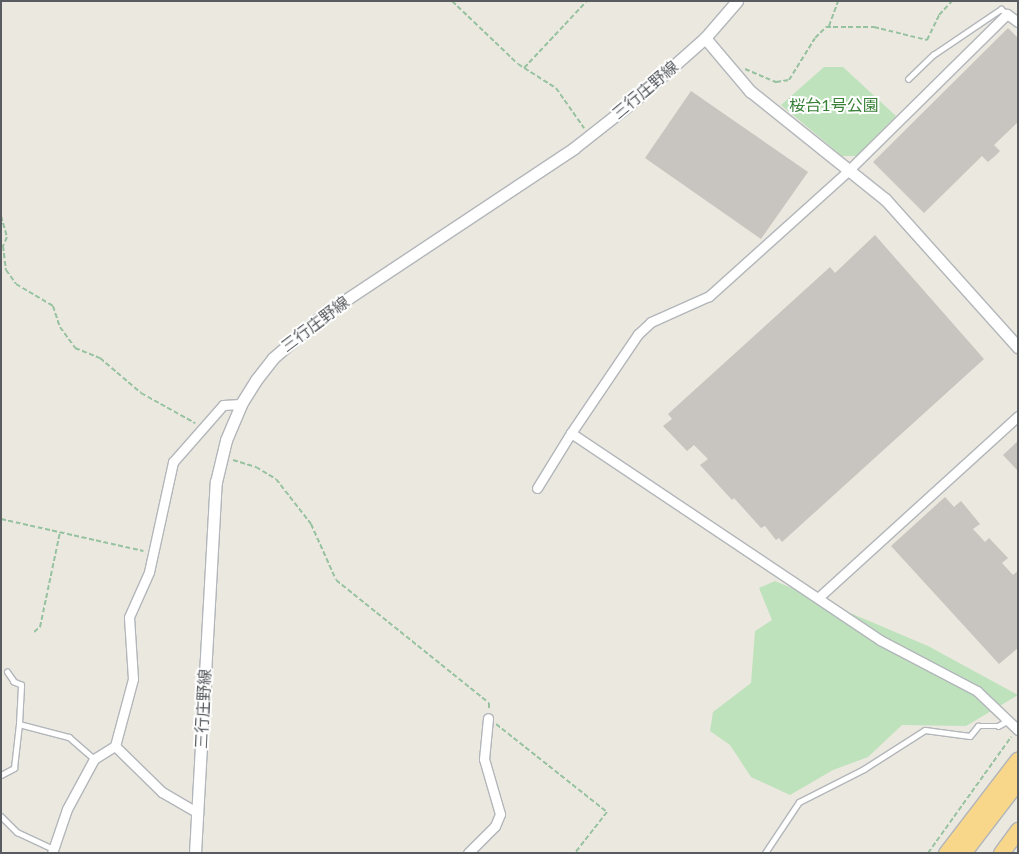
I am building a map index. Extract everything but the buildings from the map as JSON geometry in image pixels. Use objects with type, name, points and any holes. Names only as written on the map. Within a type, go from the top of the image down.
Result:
[{"type":"highway","points":[[946,853],[1018,759]]},
{"type":"highway","points":[[963,853],[1018,781]]},
{"type":"highway","points":[[1000,853],[1018,830]]},
{"type":"main road","name":"三行庄野線","points":[[195,853],[214,495],[222,457],[241,404],[272,358],[309,326],[589,137],[636,100],[705,38],[737,1]]},
{"type":"main road","points":[[705,38],[750,91],[848,171],[886,199],[1018,346]]},
{"type":"street","points":[[537,488],[571,433],[638,334],[660,317],[710,296],[848,171],[1007,14],[1018,22]]},
{"type":"street","points":[[52,850],[67,809],[94,759],[115,746],[133,678],[129,617],[149,572],[174,462],[223,405],[241,404]]},
{"type":"street","points":[[819,597],[1018,416]]},
{"type":"street","points":[[571,433],[819,597],[880,640],[977,691],[1005,722],[1017,731]]},
{"type":"street","points":[[468,853],[474,844],[495,826],[500,814],[484,759],[488,718]]},
{"type":"street","points":[[115,746],[162,792],[198,813]]},
{"type":"lane","points":[[908,79],[933,55],[1001,9],[1007,14]]},
{"type":"lane","points":[[1,775],[14,768],[19,724],[21,685],[14,682],[7,672]]},
{"type":"lane","points":[[765,853],[799,802],[864,769],[925,730],[970,736],[978,726],[998,726],[1005,722]]},
{"type":"lane","points":[[19,724],[70,737],[94,759]]},
{"type":"lane","points":[[1,816],[17,832],[52,850]]},
{"type":"path","points":[[452,1],[524,68],[565,97],[589,137]]},
{"type":"path","points":[[524,68],[587,1]]},
{"type":"path","points":[[829,26],[838,1]]},
{"type":"path","points":[[734,74],[747,69],[776,82],[789,80],[821,30],[829,26],[874,27],[928,40],[940,15],[952,1]]},
{"type":"path","points":[[1,216],[7,237],[3,246],[6,270],[16,284],[53,306],[60,327],[75,348],[100,358],[141,393],[187,417],[201,429]]},
{"type":"path","points":[[222,457],[256,467],[276,479],[311,524],[336,580],[489,704],[488,718],[607,812],[575,853]]},
{"type":"path","points":[[1,519],[60,531],[153,554]]},
{"type":"path","points":[[34,632],[40,627],[60,531]]},
{"type":"path","points":[[928,853],[1017,731]]},
{"type":"green space","name":"桜台1号公園","points":[[824,67],[843,67],[896,116],[857,156],[842,156],[781,105]]},
{"type":"green space","points":[[775,581],[928,646],[1018,695],[966,726],[902,725],[868,757],[833,770],[790,795],[751,777],[730,745],[710,731],[713,712],[751,683],[755,631],[772,620],[759,588]]}]
